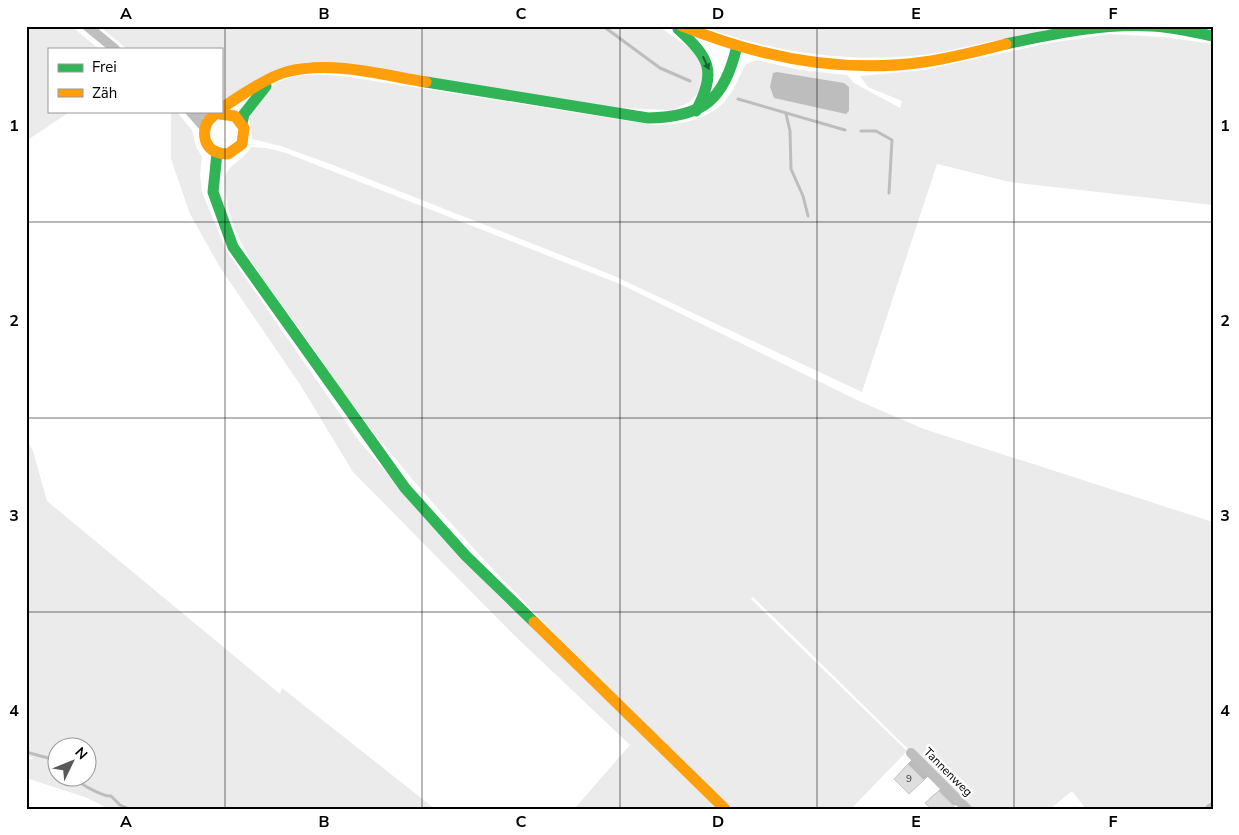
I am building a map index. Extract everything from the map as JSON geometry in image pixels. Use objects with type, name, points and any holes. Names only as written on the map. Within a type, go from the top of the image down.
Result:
[{"type":"street","points":[[87,26],[114,48]]},
{"type":"street","points":[[675,26],[694,44],[710,70],[710,86],[695,113]]},
{"type":"street","points":[[682,26],[737,46],[800,62],[859,66],[923,62],[1051,35],[1108,28],[1163,27],[1213,36]]},
{"type":"street","points":[[205,128],[250,90],[276,76],[308,69],[350,70],[648,118],[670,119],[695,113],[709,104],[722,91],[728,79],[737,46]]},
{"type":"street","points":[[191,112],[205,128],[208,145],[217,153],[228,154],[239,149],[245,134],[242,123],[244,114],[257,94],[276,76]]},
{"type":"street","points":[[203,112],[217,116],[232,115],[242,123]]},
{"type":"street","points":[[217,153],[213,192],[232,247],[404,488],[466,556],[724,809]]},
{"type":"street","name":"Tannenweg","points":[[911,753],[966,809]]},
{"type":"shaded area","points":[[26,26],[71,26],[98,48],[48,48],[48,112],[70,112],[26,141]]},
{"type":"shaded area","points":[[99,26],[658,26],[694,51],[705,68],[699,92],[690,102],[673,110],[620,108],[308,62],[222,105],[222,48],[126,48]]},
{"type":"shaded area","points":[[701,26],[1070,26],[933,54],[865,58],[782,49],[755,43]]},
{"type":"shaded area","points":[[1109,34],[1163,37],[1213,44],[1213,205],[1010,182],[937,164],[862,392],[612,275],[333,165],[281,146],[252,139],[250,125],[252,113],[266,91],[287,79],[311,75],[349,77],[654,125],[673,124],[701,117],[718,107],[732,92],[746,64],[757,60],[800,70],[847,75],[854,83],[900,108],[902,101],[868,87],[860,76],[924,70],[1050,43]]},
{"type":"shaded area","points":[[777,72],[844,83],[849,87],[849,111],[846,114],[774,98],[770,87],[773,73]]},
{"type":"shaded area","points":[[171,112],[177,112],[192,130],[196,147],[202,157],[200,174],[202,192],[226,250],[359,441],[437,530],[717,809],[574,809],[630,745],[514,635],[353,472],[301,386],[221,269],[190,214],[171,159]]},
{"type":"shaded area","points":[[251,147],[267,148],[286,153],[620,284],[859,401],[924,429],[1213,522],[1213,804],[1207,809],[1086,809],[1072,791],[1050,809],[969,809],[753,597],[751,599],[907,751],[851,809],[730,809],[592,672],[502,579],[415,483],[355,408],[263,279],[241,242],[232,222],[227,202],[226,175],[228,170]]},
{"type":"shaded area","points":[[26,438],[33,451],[47,501],[280,694],[282,688],[435,809],[109,809],[85,797],[57,788],[98,788],[98,738],[48,738],[48,785],[26,778],[26,759],[34,759],[26,756]]},
{"type":"building","points":[[908,764],[924,780],[909,794],[894,779]]},
{"type":"building","points":[[939,791],[956,809],[931,809],[925,803]]},
{"type":"waterway","points":[[603,26],[660,68],[690,81]]},
{"type":"waterway","points":[[738,99],[845,130]]},
{"type":"waterway","points":[[786,114],[790,131],[791,169],[803,196],[808,216]]},
{"type":"waterway","points":[[861,131],[876,131],[892,140],[889,193]]},
{"type":"waterway","points":[[26,752],[48,758]]},
{"type":"waterway","points":[[89,788],[111,796],[120,805],[129,809]]},
{"type":"traffic: fast","points":[[1006,44],[1060,33],[1115,26],[1160,27],[1213,36]]},
{"type":"traffic: fast","points":[[678,29],[697,48],[707,66],[707,85],[696,111]]},
{"type":"traffic: fast","points":[[426,82],[648,118],[667,117],[684,114],[709,102],[725,80],[732,65],[737,46]]},
{"type":"traffic: fast","points":[[242,123],[244,114],[266,86]]},
{"type":"traffic: fast","points":[[217,153],[213,192],[233,247],[405,488],[466,556],[534,622]]},
{"type":"traffic: slow","points":[[682,26],[711,37],[771,54],[831,64],[862,66],[924,62],[1006,44]]},
{"type":"traffic: slow","points":[[222,109],[256,86],[278,75],[303,69],[338,68],[426,82]]},
{"type":"traffic: slow","points":[[218,112],[207,123],[205,128],[206,142],[215,151],[228,154],[242,144],[244,128],[235,116],[220,114]]},
{"type":"traffic: slow","points":[[534,622],[725,809]]}]
